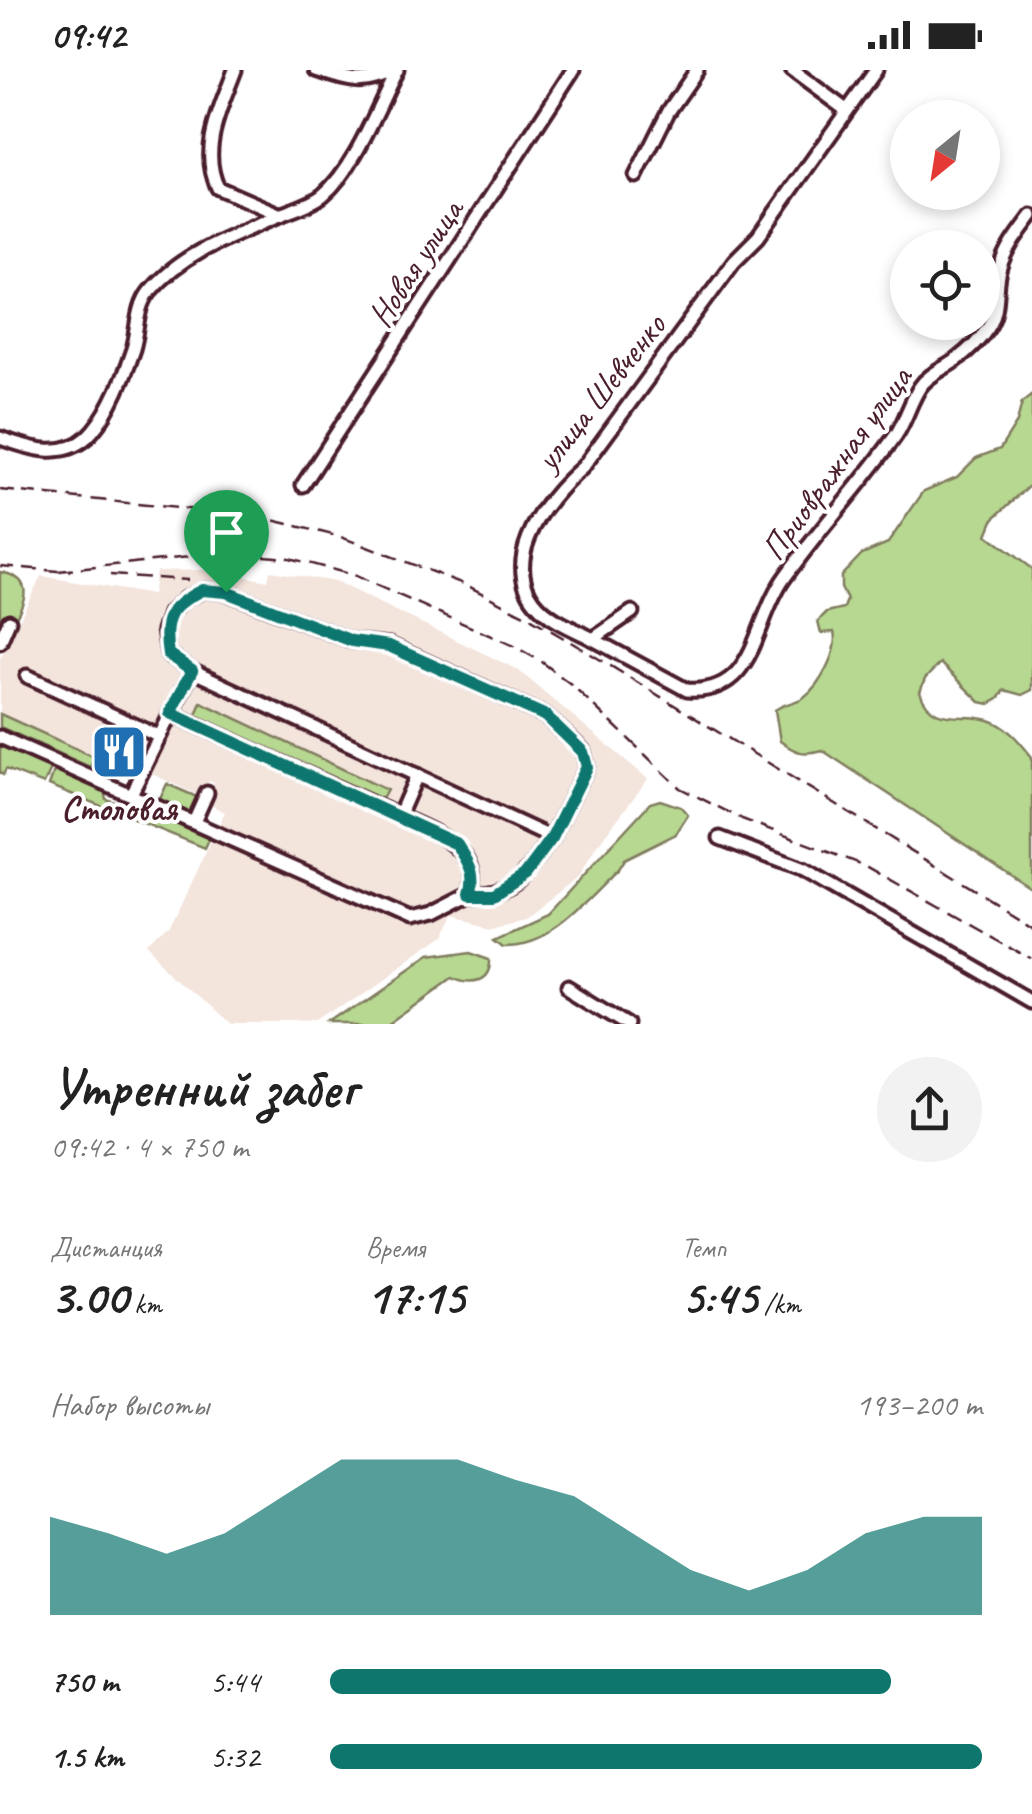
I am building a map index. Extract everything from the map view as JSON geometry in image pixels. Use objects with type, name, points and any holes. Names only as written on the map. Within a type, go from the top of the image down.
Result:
[{"type":"street","points":[[235,70],[213,130],[209,169],[218,188],[280,215]]},
{"type":"street","points":[[316,70],[357,83],[395,70]]},
{"type":"street","points":[[0,438],[44,451],[65,449],[86,437],[104,413],[124,372],[134,346],[142,302],[153,288],[202,249],[319,198],[340,180],[395,70]]},
{"type":"street","name":"Новая улица","points":[[303,485],[573,70]]},
{"type":"street","points":[[636,176],[668,112],[696,70]]},
{"type":"street","points":[[792,70],[846,110]]},
{"type":"street","name":"улица Шевченко","points":[[708,692],[686,690],[548,615],[530,592],[522,565],[530,529],[558,488],[583,468],[734,261],[758,237],[876,70]]},
{"type":"street","name":"Приовражная улица","points":[[708,692],[733,678],[748,658],[782,581],[899,431],[928,377],[956,361],[990,324],[998,303],[1000,270],[1014,240],[1032,216]]},
{"type":"street","points":[[0,737],[410,919],[453,905],[470,894],[494,894],[526,873],[552,838],[587,767],[583,752],[546,716],[389,646],[352,641],[226,592],[202,590],[170,613],[164,630],[168,654],[192,671],[552,838]]},
{"type":"street","points":[[593,639],[632,612]]},
{"type":"street","points":[[0,642],[9,621]]},
{"type":"street","points":[[130,794],[192,671]]},
{"type":"street","points":[[27,676],[158,736]]},
{"type":"street","points":[[170,713],[457,844],[472,867],[475,880],[470,894]]},
{"type":"street","points":[[399,816],[417,776]]},
{"type":"street","points":[[194,822],[206,793]]},
{"type":"street","points":[[720,838],[802,870],[1032,1002]]},
{"type":"street","points":[[569,986],[627,1024]]},
{"type":"shaded area","points":[[210,570],[268,581],[270,571],[336,582],[518,670],[648,779],[578,877],[526,917],[495,925],[451,915],[439,939],[317,1024],[227,1024],[149,952],[169,931],[225,812],[205,802],[214,783],[209,781],[202,797],[150,773],[152,767],[132,758],[100,748],[96,756],[0,713],[0,659],[41,576],[152,595],[156,571]]},
{"type":"green space","points":[[1032,394],[1032,483],[994,518],[987,535],[1032,569],[1032,690],[1022,695],[1004,690],[989,704],[980,702],[940,663],[925,679],[920,692],[925,703],[940,714],[979,718],[1002,726],[1032,757],[1032,889],[822,750],[800,752],[780,741],[775,710],[804,697],[827,667],[834,648],[834,632],[821,633],[818,621],[827,612],[844,608],[847,600],[841,576],[862,554],[888,543],[924,491],[957,477],[976,458],[1000,449],[1017,422],[1022,402]]},
{"type":"green space","points":[[0,572],[14,576],[25,592],[0,645]]},
{"type":"green space","points":[[201,702],[387,790],[382,799],[196,715]]},
{"type":"green space","points":[[0,714],[95,757],[90,767],[0,727]]},
{"type":"green space","points":[[0,745],[52,766],[44,784],[6,769],[3,775],[0,773]]},
{"type":"green space","points":[[55,768],[104,790],[106,799],[122,805],[131,799],[212,833],[205,848],[49,785]]},
{"type":"green space","points":[[167,784],[199,798],[191,815],[159,801]]},
{"type":"green space","points":[[660,800],[681,807],[688,815],[676,834],[624,860],[582,906],[540,937],[507,944],[498,937],[548,914],[650,803]]},
{"type":"green space","points":[[471,951],[491,958],[488,972],[480,979],[455,976],[388,1024],[329,1024],[426,957]]},
{"type":"railway","points":[[0,490],[256,516],[341,537],[466,585],[601,660],[1032,925]]},
{"type":"railway","points":[[58,571],[227,553],[289,558],[353,575],[542,662],[572,685],[680,788],[742,819],[866,866],[1032,959]]},
{"type":"railway","points":[[0,566],[70,572]]},
{"type":"railway","points":[[110,575],[188,580]]},
{"type":"place","name":"Столовая","points":[[119,752]]},
{"type":"route","points":[[202,590],[226,592],[352,641],[389,646],[546,716],[583,752],[587,767],[552,838],[526,873],[494,894],[470,894],[475,880],[472,867],[457,844],[170,713],[192,671],[168,654],[164,630],[170,613],[202,590]]}]
